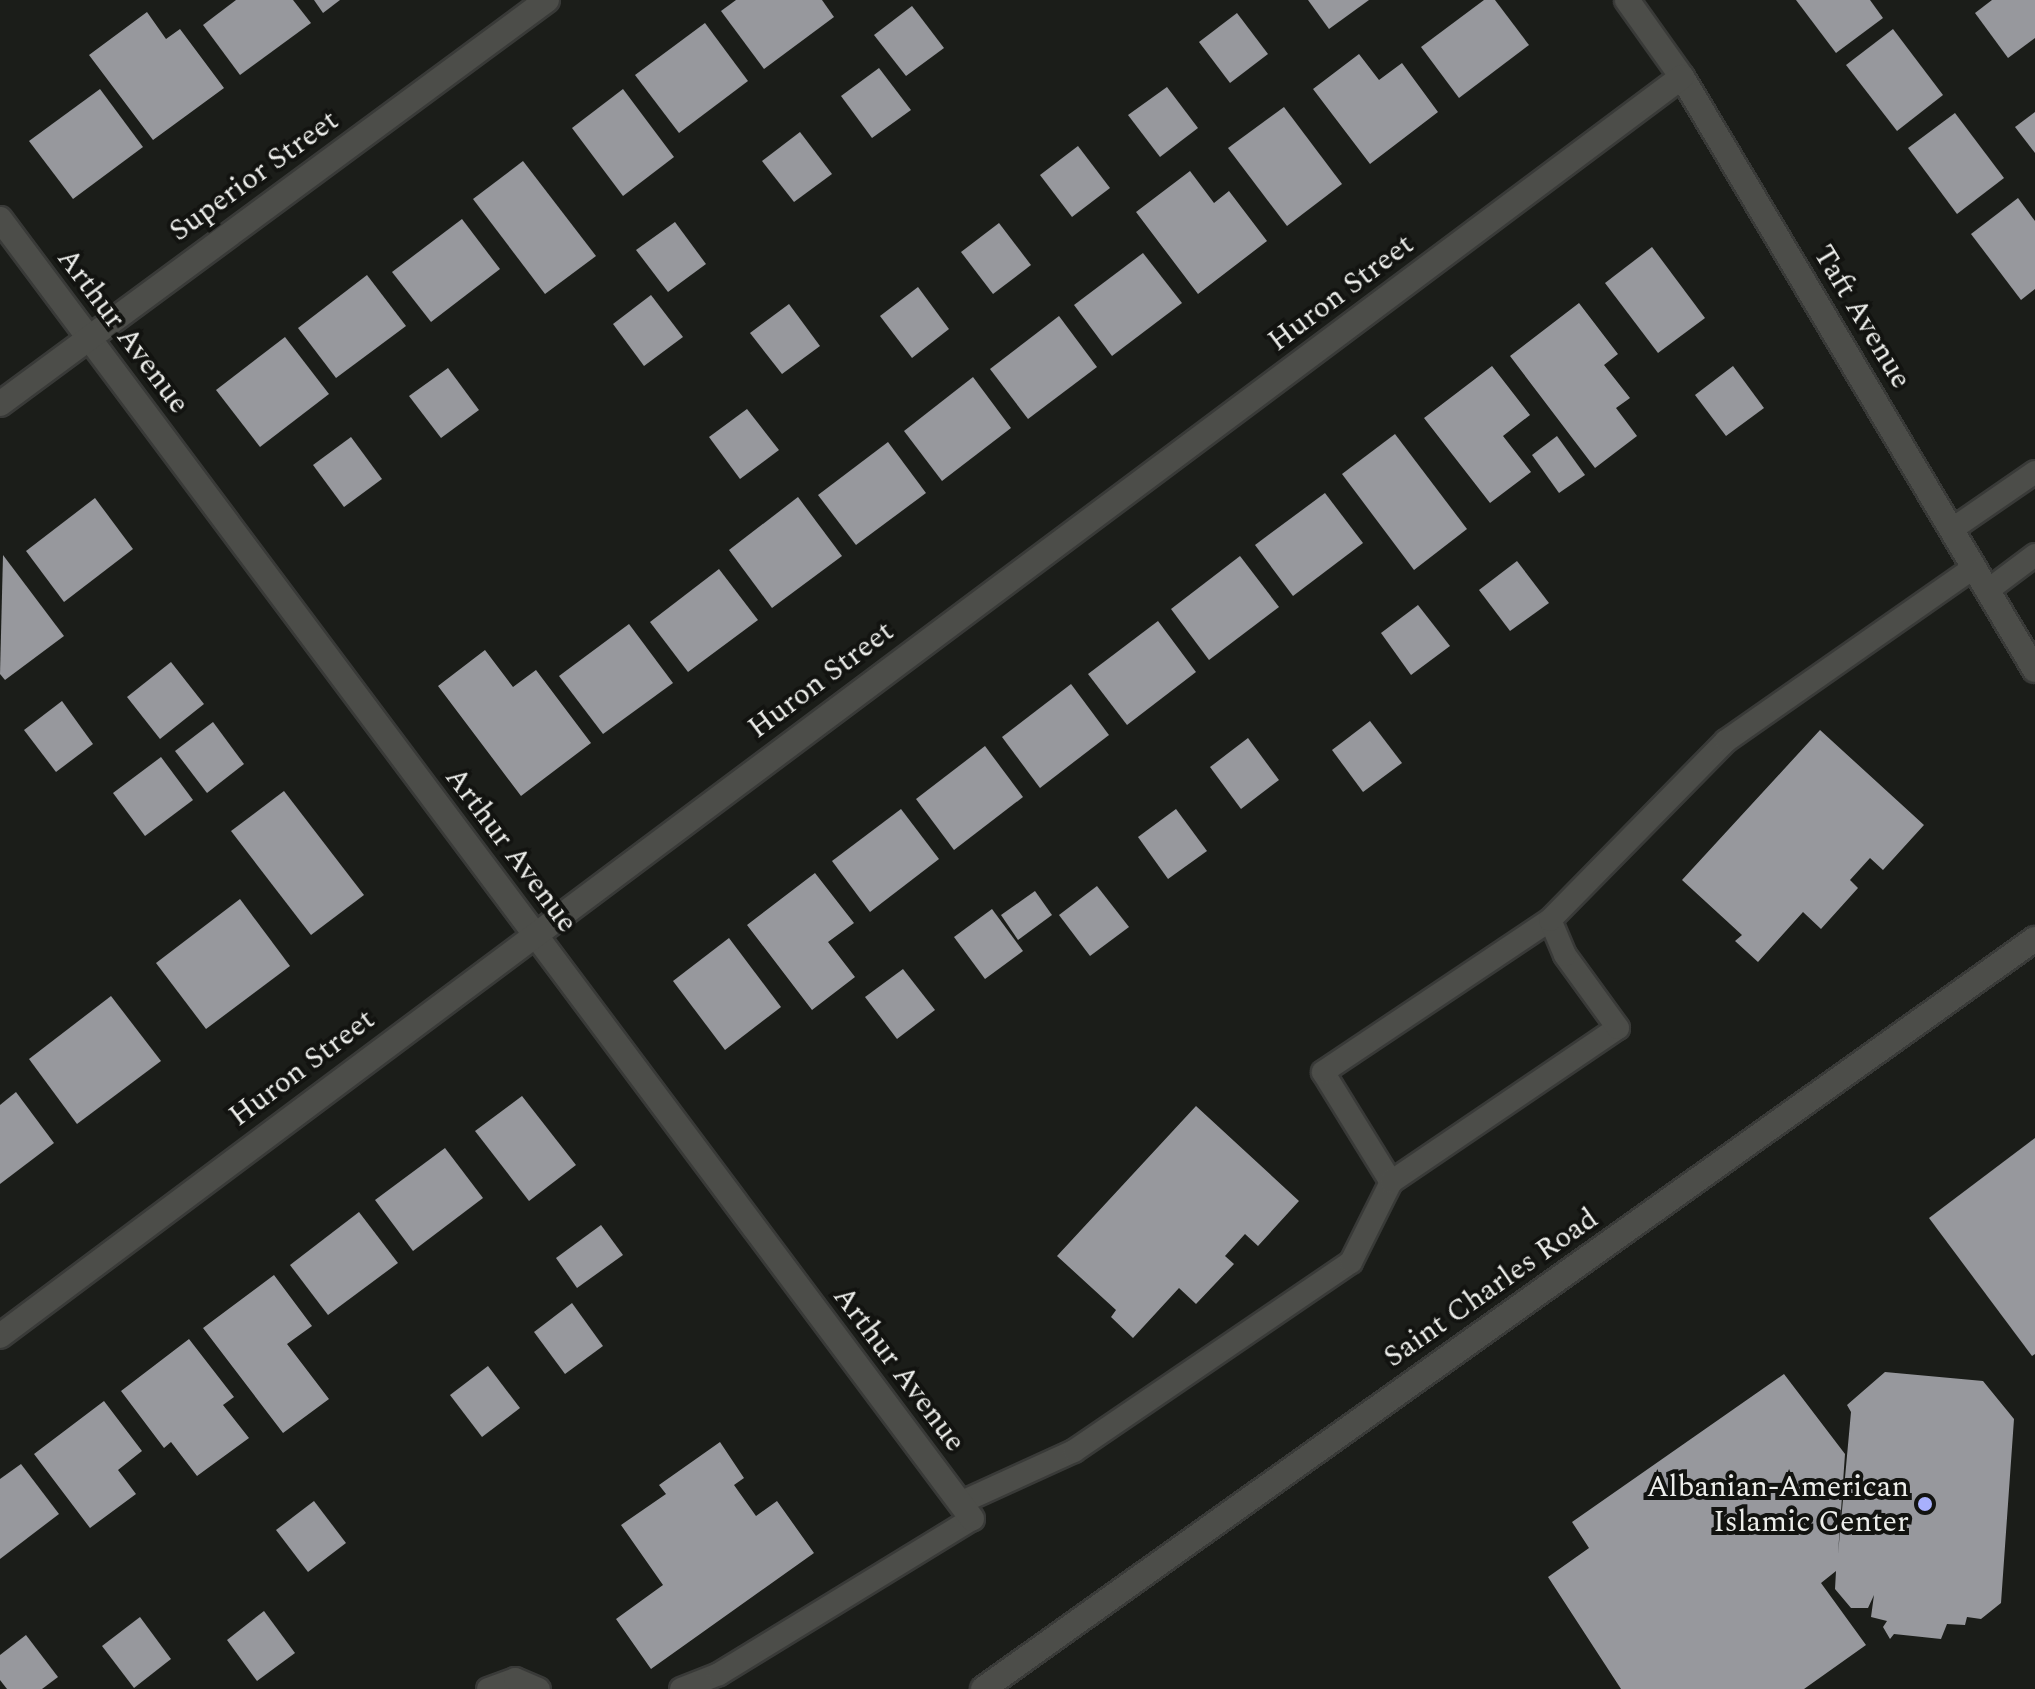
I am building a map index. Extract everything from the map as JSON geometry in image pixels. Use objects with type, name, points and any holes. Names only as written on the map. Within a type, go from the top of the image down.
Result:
[{"type":"street","name":"Superior Street","points":[[0,404],[547,0]]},
{"type":"street","name":"Taft Avenue","points":[[1630,1],[1682,77],[2035,670]]},
{"type":"street","name":"Huron Street","points":[[0,1336],[534,933],[1682,77]]},
{"type":"street","name":"Arthur Avenue","points":[[0,219],[966,1511]]},
{"type":"street","name":"Saint Charles Road","points":[[983,1689],[2035,939]]},
{"type":"lane","points":[[1951,530],[2035,472]]},
{"type":"lane","points":[[1987,591],[2035,555]]},
{"type":"lane","points":[[1391,1182],[1323,1072],[1550,920],[1726,741],[1973,568]]},
{"type":"lane","points":[[681,1689],[719,1674],[966,1511],[1074,1451],[1351,1262],[1391,1182],[1618,1028],[1565,955],[1550,920]]},
{"type":"lane","points":[[488,1689],[515,1679],[539,1689]]},
{"type":"building","points":[[236,0],[293,0],[311,23],[240,75],[203,25]]},
{"type":"building","points":[[314,0],[340,0],[323,13]]},
{"type":"building","points":[[736,0],[822,0],[834,17],[764,69],[721,11]]},
{"type":"building","points":[[1308,0],[1369,0],[1329,29]]},
{"type":"building","points":[[1484,0],[1495,0],[1529,45],[1459,98],[1421,47]]},
{"type":"building","points":[[1796,0],[1870,0],[1883,18],[1836,53]]},
{"type":"building","points":[[1992,0],[2035,0],[2035,38],[2008,58],[1975,13]]},
{"type":"building","points":[[912,6],[944,48],[906,76],[874,35]]},
{"type":"building","points":[[147,12],[166,39],[180,29],[224,88],[153,140],[89,55]]},
{"type":"building","points":[[1237,13],[1268,54],[1230,83],[1199,42]]},
{"type":"building","points":[[705,23],[748,81],[679,133],[635,75]]},
{"type":"building","points":[[1893,29],[1943,95],[1897,131],[1846,65]]},
{"type":"building","points":[[1359,54],[1379,80],[1402,63],[1438,112],[1370,164],[1313,89]]},
{"type":"building","points":[[879,68],[911,110],[872,138],[841,96]]},
{"type":"building","points":[[1167,87],[1198,128],[1160,157],[1128,115]]},
{"type":"building","points":[[100,89],[143,147],[73,199],[29,141]]},
{"type":"building","points":[[623,89],[674,157],[623,196],[572,128]]},
{"type":"building","points":[[1284,107],[1342,184],[1287,226],[1228,148]]},
{"type":"building","points":[[2035,112],[2035,153],[2015,127]]},
{"type":"building","points":[[1955,113],[2004,178],[1957,214],[1908,148]]},
{"type":"building","points":[[800,132],[832,174],[794,202],[762,161]]},
{"type":"building","points":[[1078,146],[1110,188],[1072,217],[1040,175]]},
{"type":"building","points":[[523,161],[596,256],[545,294],[473,199]]},
{"type":"building","points":[[1190,171],[1214,203],[1229,191],[1267,241],[1198,294],[1136,212]]},
{"type":"building","points":[[2018,198],[2035,221],[2035,289],[2021,300],[1971,234]]},
{"type":"building","points":[[462,219],[500,269],[431,322],[392,272]]},
{"type":"building","points":[[675,222],[706,264],[668,292],[636,250]]},
{"type":"building","points":[[999,223],[1031,265],[993,294],[961,252]]},
{"type":"building","points":[[1652,247],[1705,318],[1658,353],[1605,283]]},
{"type":"building","points":[[1143,253],[1182,303],[1112,356],[1074,305]]},
{"type":"building","points":[[367,275],[406,326],[336,378],[298,328]]},
{"type":"building","points":[[918,287],[949,329],[912,358],[880,316]]},
{"type":"building","points":[[651,295],[683,337],[644,366],[613,324]]},
{"type":"building","points":[[1579,303],[1618,354],[1604,365],[1630,398],[1616,408],[1637,436],[1595,468],[1510,356]]},
{"type":"building","points":[[789,304],[820,346],[782,374],[750,333]]},
{"type":"building","points":[[1059,316],[1097,367],[1028,419],[990,369]]},
{"type":"building","points":[[285,337],[329,394],[260,447],[216,390]]},
{"type":"building","points":[[1492,366],[1530,415],[1503,436],[1531,472],[1490,503],[1424,418]]},
{"type":"building","points":[[1733,366],[1764,408],[1726,436],[1695,395]]},
{"type":"building","points":[[448,368],[479,410],[441,438],[409,396]]},
{"type":"building","points":[[973,377],[1011,428],[942,481],[904,431]]},
{"type":"building","points":[[747,409],[779,450],[740,479],[709,437]]},
{"type":"building","points":[[1395,434],[1467,529],[1414,570],[1342,474]]},
{"type":"building","points":[[1557,436],[1585,475],[1559,493],[1532,455]]},
{"type":"building","points":[[351,437],[382,479],[344,507],[313,465]]},
{"type":"building","points":[[888,442],[926,493],[856,545],[818,495]]},
{"type":"building","points":[[1325,493],[1363,543],[1293,596],[1255,545]]},
{"type":"building","points":[[798,497],[842,556],[772,608],[729,550]]},
{"type":"building","points":[[95,498],[133,549],[64,602],[26,551]]},
{"type":"building","points":[[3,555],[64,636],[5,680],[0,674]]},
{"type":"building","points":[[1240,556],[1279,607],[1209,660],[1171,609]]},
{"type":"building","points":[[1517,561],[1549,603],[1510,631],[1479,590]]},
{"type":"building","points":[[719,569],[758,620],[688,672],[650,622]]},
{"type":"building","points":[[1418,605],[1450,646],[1411,675],[1381,633]]},
{"type":"building","points":[[1158,621],[1196,672],[1127,725],[1088,674]]},
{"type":"building","points":[[629,624],[673,683],[603,734],[559,676]]},
{"type":"building","points":[[485,650],[513,687],[536,670],[591,743],[521,796],[438,686]]},
{"type":"building","points":[[171,662],[204,704],[160,739],[127,697]]},
{"type":"building","points":[[1071,684],[1109,735],[1040,788],[1002,737]]},
{"type":"building","points":[[62,701],[93,744],[56,772],[24,730]]},
{"type":"building","points":[[1370,721],[1402,763],[1363,792],[1332,750]]},
{"type":"building","points":[[213,722],[244,764],[207,793],[175,751]]},
{"type":"building","points":[[1820,730],[1924,825],[1883,870],[1870,858],[1850,880],[1858,888],[1821,929],[1803,912],[1758,962],[1735,941],[1742,935],[1682,880]]},
{"type":"building","points":[[1248,738],[1279,780],[1241,809],[1210,767]]},
{"type":"building","points":[[985,746],[1023,797],[954,850],[916,799]]},
{"type":"building","points":[[161,757],[193,800],[145,836],[113,793]]},
{"type":"building","points":[[284,791],[364,895],[311,935],[231,831]]},
{"type":"building","points":[[901,809],[939,859],[870,912],[832,861]]},
{"type":"building","points":[[1176,809],[1207,851],[1168,879],[1138,837]]},
{"type":"building","points":[[815,873],[854,923],[828,942],[855,977],[812,1010],[747,925]]},
{"type":"building","points":[[1097,886],[1129,927],[1090,956],[1059,915]]},
{"type":"building","points":[[1035,891],[1052,915],[1018,940],[1001,915]]},
{"type":"building","points":[[240,899],[290,966],[206,1029],[156,963]]},
{"type":"building","points":[[992,909],[1023,951],[985,979],[954,937]]},
{"type":"building","points":[[729,938],[781,1007],[725,1050],[673,981]]},
{"type":"building","points":[[903,969],[935,1010],[897,1039],[865,997]]},
{"type":"building","points":[[111,996],[161,1061],[77,1124],[29,1059]]},
{"type":"building","points":[[16,1092],[54,1143],[0,1184],[0,1105]]},
{"type":"building","points":[[522,1096],[576,1165],[529,1201],[475,1131]]},
{"type":"building","points":[[1196,1106],[1299,1201],[1258,1246],[1245,1234],[1225,1256],[1234,1264],[1196,1304],[1179,1288],[1133,1338],[1111,1317],[1116,1310],[1057,1256]]},
{"type":"building","points":[[2035,1138],[2035,1354],[2032,1356],[1929,1218]]},
{"type":"building","points":[[445,1148],[483,1198],[413,1251],[375,1200]]},
{"type":"building","points":[[359,1212],[398,1263],[328,1315],[290,1265]]},
{"type":"building","points":[[601,1225],[623,1255],[577,1288],[556,1258]]},
{"type":"building","points":[[274,1275],[312,1326],[287,1344],[329,1399],[283,1433],[203,1328]]},
{"type":"building","points":[[572,1303],[603,1346],[565,1374],[534,1332]]},
{"type":"building","points":[[189,1339],[234,1397],[223,1405],[249,1438],[197,1476],[171,1442],[164,1448],[121,1391]]},
{"type":"building","points":[[488,1366],[520,1408],[482,1437],[450,1395]]},
{"type":"building","points":[[1885,1372],[1983,1381],[2014,1419],[2001,1603],[1981,1619],[1967,1617],[1965,1625],[1947,1624],[1941,1639],[1894,1634],[1890,1639],[1883,1627],[1887,1621],[1871,1617],[1874,1595],[1868,1608],[1851,1608],[1835,1589],[1836,1571],[1821,1583],[1866,1645],[1804,1689],[1621,1689],[1548,1577],[1589,1548],[1572,1522],[1784,1374],[1845,1454],[1838,1554],[1851,1412],[1847,1405]]},
{"type":"building","points":[[104,1401],[142,1451],[118,1470],[136,1494],[90,1528],[34,1454]]},
{"type":"building","points":[[720,1442],[744,1478],[734,1485],[756,1516],[777,1501],[814,1553],[651,1669],[616,1619],[663,1585],[621,1525],[666,1494],[659,1485]]},
{"type":"building","points":[[21,1464],[59,1514],[0,1559],[0,1479]]},
{"type":"building","points":[[314,1501],[346,1543],[308,1572],[276,1530]]},
{"type":"building","points":[[264,1611],[295,1653],[257,1681],[227,1640]]},
{"type":"building","points":[[140,1617],[171,1659],[134,1688],[102,1646]]},
{"type":"building","points":[[26,1635],[58,1677],[42,1689],[7,1689],[0,1680],[0,1655]]},
{"type":"place","name":"Albanian-American Islamic Center","points":[[1925,1504]]}]
